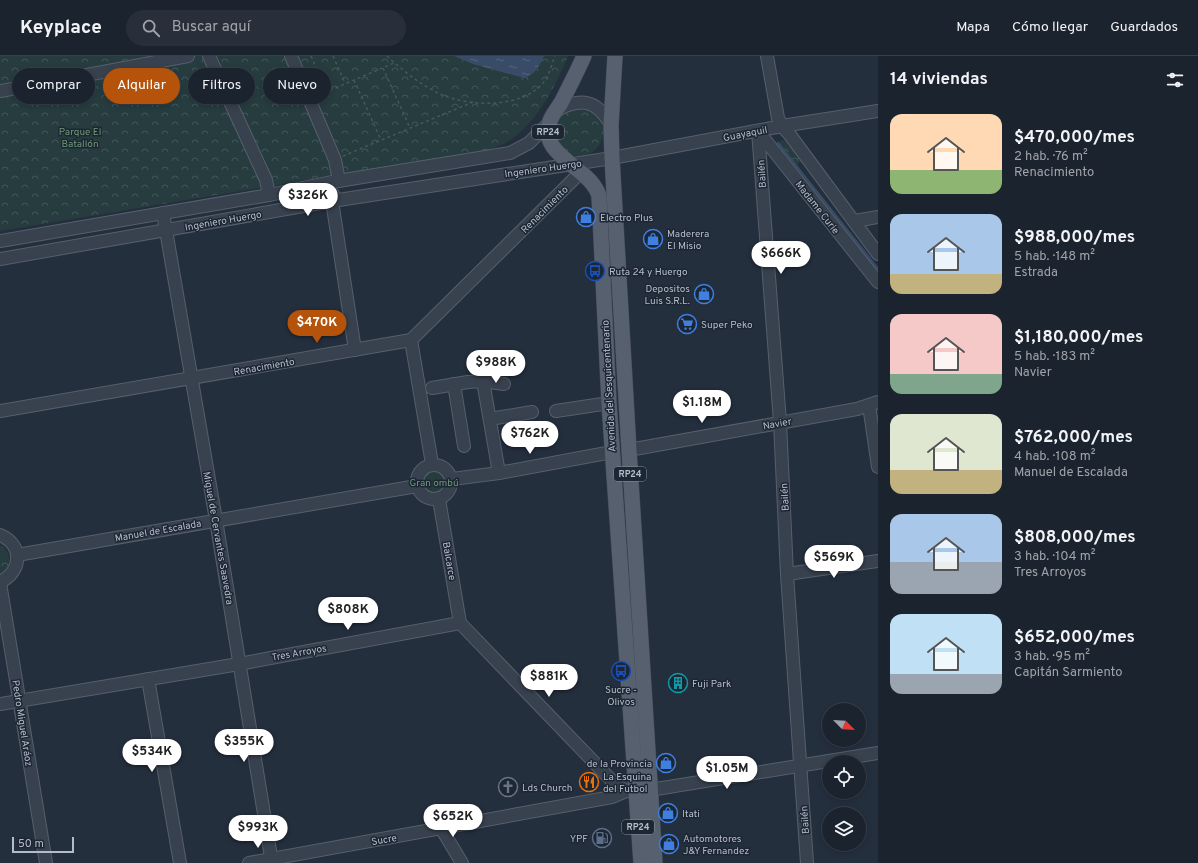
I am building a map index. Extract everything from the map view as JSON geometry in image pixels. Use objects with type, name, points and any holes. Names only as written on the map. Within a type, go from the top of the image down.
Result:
[{"type":"main road","points":[[553,116],[577,73],[584,56]]},
{"type":"main road","name":"Avenida del Sesquicentenario","points":[[615,56],[611,125],[629,450],[637,791],[655,863]]},
{"type":"main road","name":"Avenida del Sesquicentenario","points":[[553,116],[549,138],[552,145],[555,150],[594,186],[599,196],[612,452],[641,863]]},
{"type":"street","points":[[0,91],[188,56]]},
{"type":"street","points":[[209,56],[266,180],[277,211]]},
{"type":"street","points":[[291,56],[296,68]]},
{"type":"street","points":[[767,56],[778,118],[782,126]]},
{"type":"street","points":[[553,116],[572,102],[584,102],[598,108],[606,115],[611,125]]},
{"type":"street","points":[[311,104],[336,160],[332,201],[355,350]]},
{"type":"street","name":"Guayaquil","points":[[612,158],[782,126],[878,111]]},
{"type":"street","name":"Ingeniero Huergo","points":[[0,241],[510,153],[529,143],[553,116]]},
{"type":"street","name":"Madame Curie","points":[[782,126],[795,141],[878,254]]},
{"type":"street","name":"Madame Curie","points":[[758,131],[878,282]]},
{"type":"street","name":"Bailén","points":[[758,131],[780,422],[787,574],[807,863]]},
{"type":"street","name":"Ingeniero Huergo","points":[[0,259],[332,201],[576,168],[612,158]]},
{"type":"street","name":"Renacimiento","points":[[0,411],[411,340],[576,168]]},
{"type":"street","name":"Miguel de Cervantes Saavedra","points":[[163,213],[216,520],[272,861]]},
{"type":"street","points":[[855,221],[878,217]]},
{"type":"street","points":[[411,340],[432,464]]},
{"type":"street","points":[[483,381],[500,473]]},
{"type":"street","points":[[432,388],[483,381],[504,384]]},
{"type":"street","points":[[454,384],[464,446]]},
{"type":"street","points":[[556,411],[609,403]]},
{"type":"street","points":[[874,404],[878,467]]},
{"type":"street","name":"Navier","points":[[629,450],[857,409],[874,404]]},
{"type":"street","points":[[490,420],[532,412]]},
{"type":"street","points":[[452,479],[500,473],[612,452]]},
{"type":"street","points":[[432,464],[437,464],[447,469],[452,479],[450,489],[444,497],[439,499],[428,498],[419,491],[417,486],[420,472],[432,464]]},
{"type":"street","name":"Manuel de Escalada","points":[[17,555],[417,486]]},
{"type":"street","name":"Balcarce","points":[[439,499],[460,623]]},
{"type":"street","points":[[0,535],[11,542],[17,555],[15,569],[12,575],[0,583]]},
{"type":"street","points":[[787,574],[878,561]]},
{"type":"street","name":"Pedro Miguel Aráoz","points":[[0,583],[46,863]]},
{"type":"street","points":[[460,623],[615,784],[637,791]]},
{"type":"street","name":"Tres Arroyos","points":[[0,704],[240,664],[460,623]]},
{"type":"street","points":[[148,679],[180,863]]},
{"type":"street","name":"Sucre","points":[[249,863],[272,861],[637,791],[878,753]]},
{"type":"street","points":[[442,828],[462,863]]},
{"type":"path","points":[[311,56],[316,68]]},
{"type":"path","points":[[333,56],[345,84]]},
{"type":"path","points":[[387,56],[394,63],[440,94],[473,102],[495,103],[514,100],[527,95],[538,88],[546,79],[555,56]]},
{"type":"path","points":[[331,90],[394,63]]},
{"type":"path","points":[[383,68],[410,128]]},
{"type":"path","points":[[354,80],[381,140]]},
{"type":"path","points":[[336,160],[473,102]]},
{"type":"green space","name":"Parque El Batallón","points":[[0,56],[568,56],[546,101],[531,121],[510,140],[488,150],[0,231]]},
{"type":"green space","points":[[574,108],[584,108],[596,115],[603,127],[603,137],[596,149],[584,156],[574,156],[566,152],[559,145],[555,137],[555,127],[559,119],[566,112]]},
{"type":"green space","points":[[782,140],[787,141],[802,161],[790,170],[775,144]]},
{"type":"green space","name":"Gran ombú","points":[[435,467],[446,471],[450,482],[446,493],[435,497],[424,493],[420,482],[424,471]]},
{"type":"green space","points":[[0,545],[9,555],[9,564],[0,574]]},
{"type":"water","points":[[454,56],[544,56],[536,70],[524,78],[473,64]]},
{"type":"waterway","points":[[778,143],[878,269]]},
{"type":"place","name":"Electro Plus","points":[[586,217]]},
{"type":"place","name":"Maderera El Misio","points":[[653,239]]},
{"type":"place","name":"Ruta 24 y Huergo","points":[[595,271]]},
{"type":"place","name":"Depositos Luis S.R.L.","points":[[704,294]]},
{"type":"place","name":"Super Peko","points":[[687,324]]},
{"type":"place","name":"Sucre - Olivos","points":[[621,671]]},
{"type":"place","name":"Fuji Park","points":[[678,683]]},
{"type":"place","name":"de la Provincia","points":[[666,763]]},
{"type":"place","name":"La Esquina del Futbol","points":[[589,782]]},
{"type":"place","name":"Lds Church","points":[[508,787]]},
{"type":"place","name":"Itati","points":[[668,813]]},
{"type":"place","name":"YPF","points":[[602,838]]},
{"type":"place","name":"Automotores J&Y Fernandez","points":[[669,844]]}]
